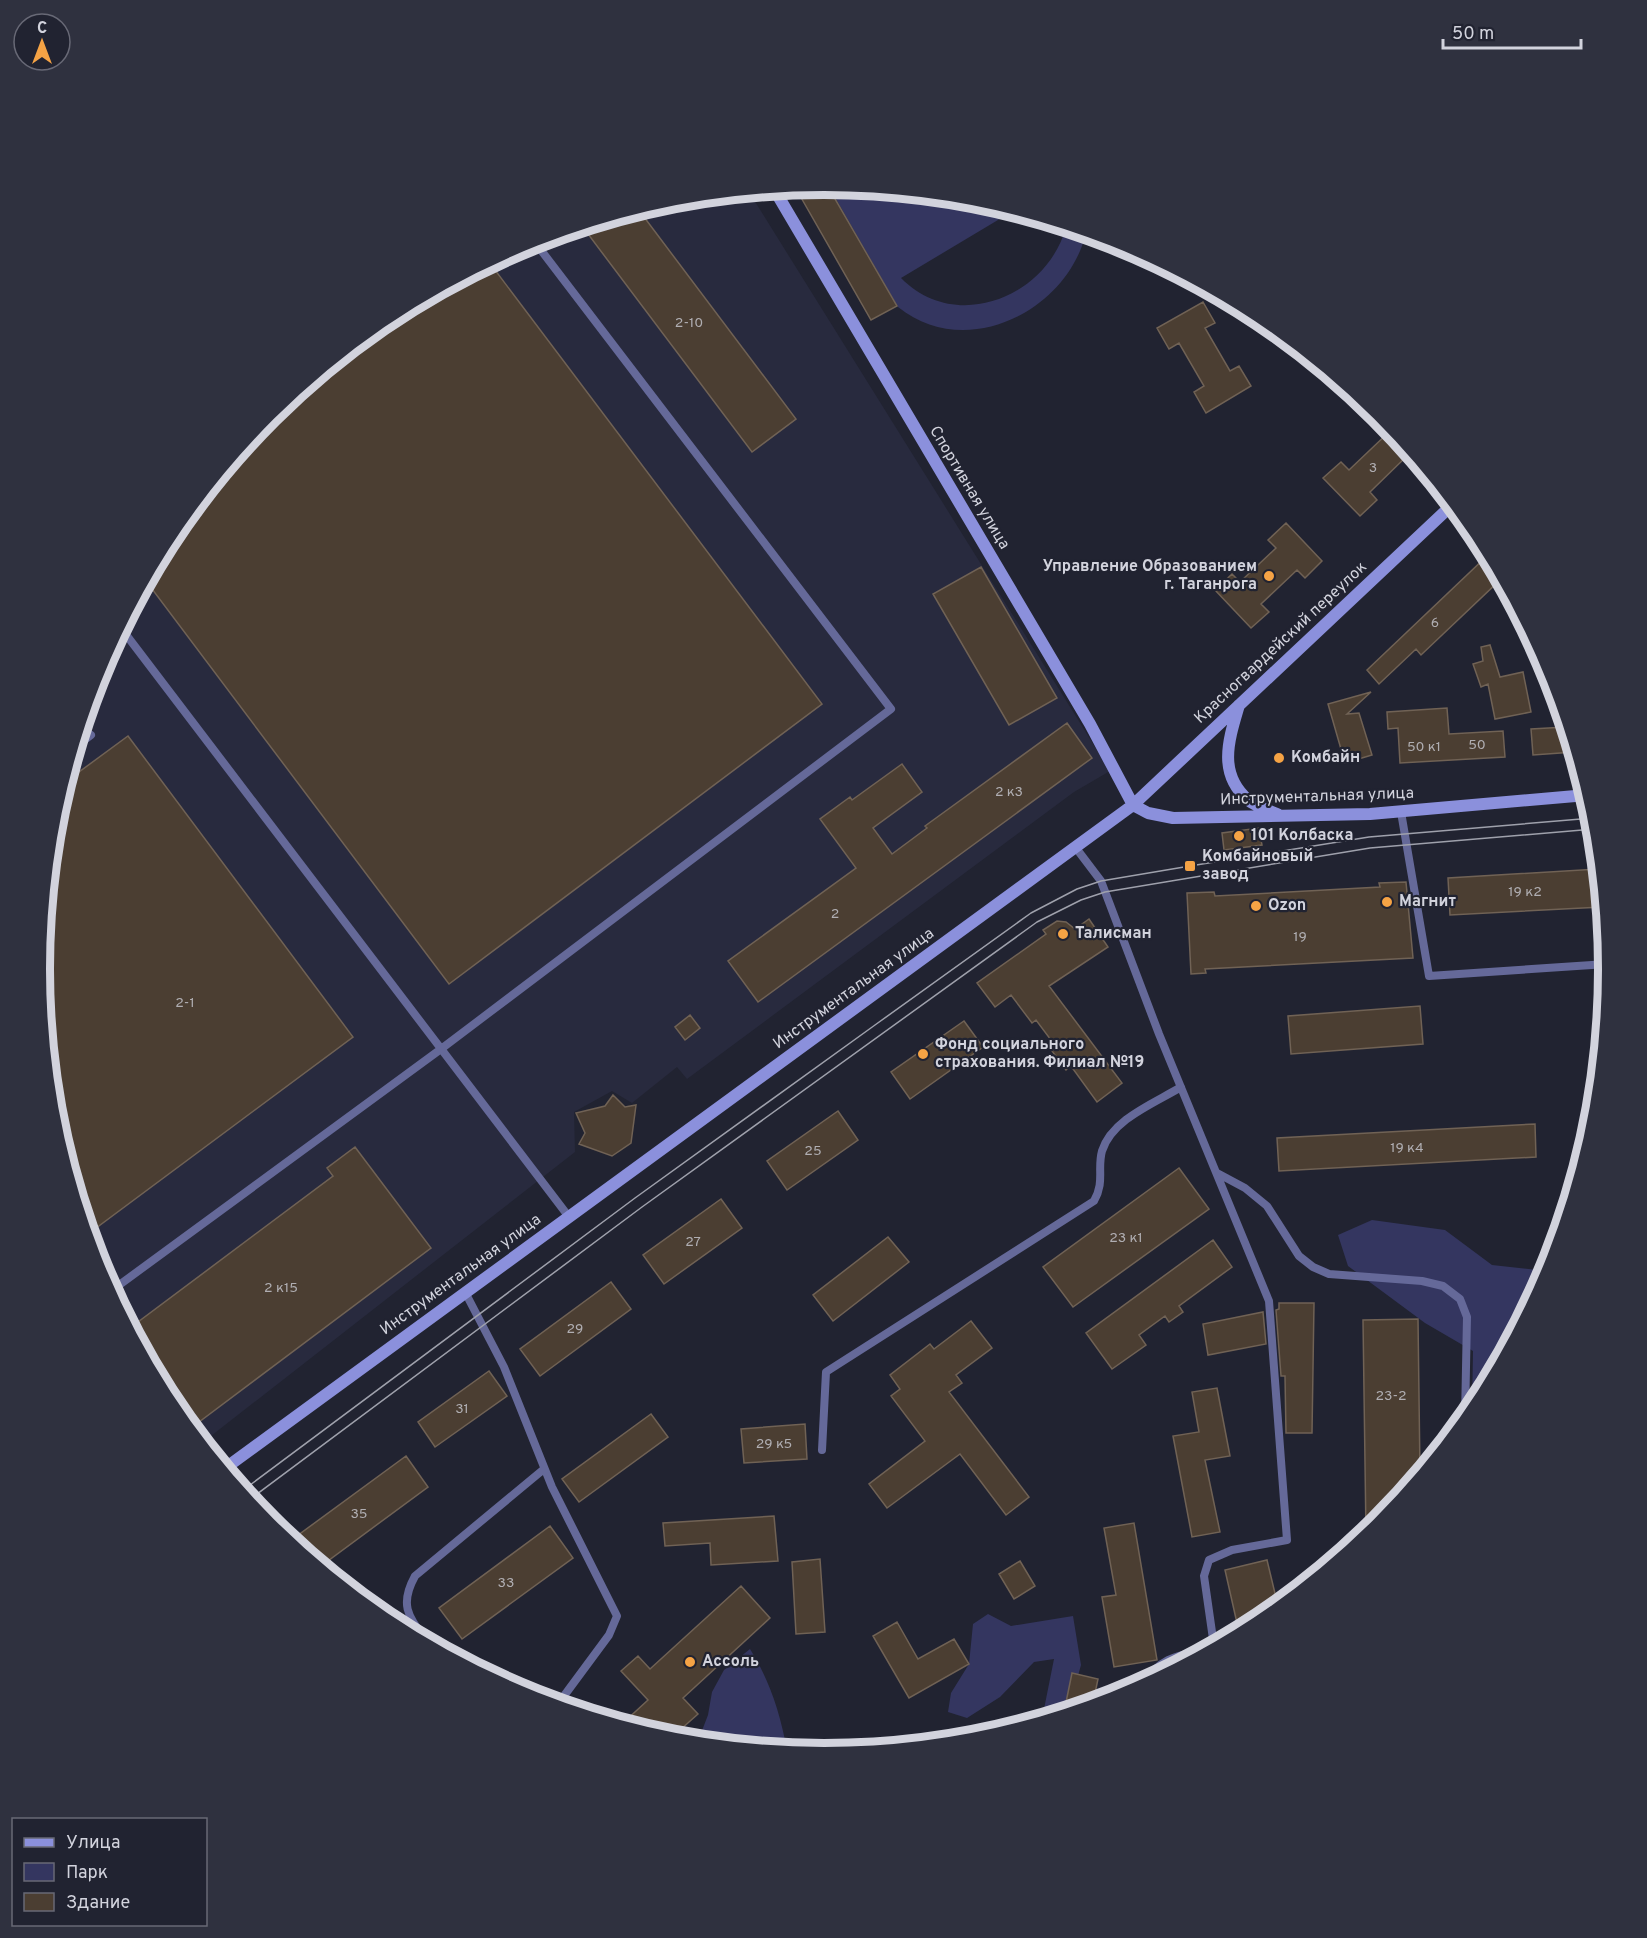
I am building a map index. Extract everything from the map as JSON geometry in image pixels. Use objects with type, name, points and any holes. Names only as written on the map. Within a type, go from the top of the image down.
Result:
[{"type":"street","name":"Спортивная улица","points":[[779,197],[1090,724],[1133,805]]},
{"type":"street","name":"Красногвардейский переулок","points":[[1133,805],[1447,510]]},
{"type":"street","points":[[1239,704],[1228,740],[1229,778],[1248,801],[1280,816]]},
{"type":"street","name":"Инструментальная улица","points":[[230,1465],[1133,805],[1148,813],[1173,818],[1280,816],[1401,812],[1578,796]]},
{"type":"lane","points":[[118,1286],[441,1049],[891,709],[540,249]]},
{"type":"lane","points":[[126,634],[569,1217]]},
{"type":"lane","points":[[85,739],[91,735]]},
{"type":"lane","points":[[1401,812],[1429,976],[1598,965]]},
{"type":"lane","points":[[1076,848],[1101,882],[1181,1088],[1269,1300],[1287,1540],[1233,1550],[1209,1560],[1204,1576],[1213,1637]]},
{"type":"lane","points":[[822,1450],[826,1372],[1094,1201],[1101,1189],[1102,1151],[1118,1126],[1181,1088]]},
{"type":"lane","points":[[1216,1173],[1245,1188],[1268,1206],[1299,1256],[1312,1267],[1329,1274],[1422,1281],[1443,1286],[1460,1299],[1467,1317],[1465,1401]]},
{"type":"lane","points":[[465,1292],[504,1367],[544,1469],[617,1616],[609,1635],[563,1697]]},
{"type":"lane","points":[[417,1628],[405,1605],[407,1590],[415,1576],[544,1469]]},
{"type":"lane","points":[[1152,1669],[1170,1657],[1181,1655]]},
{"type":"shaded area","points":[[753,199],[1110,771],[1074,792],[687,1079],[677,1067],[632,1103],[612,1091],[574,1112],[575,1152],[208,1438],[153,1356],[108,1265],[76,1169],[64,1120],[51,1020],[50,969],[51,918],[64,818],[76,769],[108,673],[153,582],[209,498],[276,422],[313,387],[393,325],[481,275],[527,254],[623,221],[673,210]]},
{"type":"green space","points":[[834,195],[925,202],[1004,217],[901,278],[923,295],[947,304],[972,305],[997,300],[1020,289],[1040,272],[1056,252],[1063,233],[1083,240],[1075,261],[1058,285],[1036,305],[1010,320],[982,328],[953,330],[925,323],[898,307]]},
{"type":"green space","points":[[1372,1220],[1445,1230],[1492,1265],[1537,1270],[1494,1356],[1472,1391],[1473,1351],[1425,1323],[1348,1266],[1338,1235]]},
{"type":"green space","points":[[988,1614],[1011,1626],[1073,1616],[1081,1665],[1070,1702],[1044,1711],[1054,1659],[1034,1662],[1000,1697],[967,1718],[948,1712],[951,1693],[969,1664],[973,1624]]},
{"type":"green space","points":[[750,1649],[773,1698],[785,1741],[701,1733],[708,1715],[712,1692],[724,1670]]},
{"type":"building","points":[[833,195],[897,306],[871,320],[800,196]]},
{"type":"building","points":[[644,216],[796,419],[752,452],[587,232]]},
{"type":"building","points":[[494,269],[822,704],[449,984],[150,587],[209,498],[276,422],[313,387],[393,325]]},
{"type":"building","points":[[1203,302],[1215,323],[1205,328],[1230,371],[1239,366],[1251,386],[1206,413],[1194,392],[1204,386],[1179,343],[1169,349],[1157,328]]},
{"type":"building","points":[[1384,436],[1404,458],[1370,492],[1377,500],[1360,516],[1323,478],[1341,462],[1349,470]]},
{"type":"building","name":"Управление Образованием г. Таганрога","points":[[1286,523],[1322,561],[1305,578],[1297,570],[1261,604],[1269,612],[1251,628],[1215,590],[1232,574],[1240,582],[1276,548],[1268,540]]},
{"type":"building","points":[[1481,562],[1495,584],[1421,655],[1416,649],[1379,684],[1367,670]]},
{"type":"building","points":[[981,567],[1057,698],[1009,725],[933,594]]},
{"type":"building","points":[[1490,645],[1500,677],[1523,672],[1531,712],[1495,719],[1488,684],[1481,687],[1473,664],[1483,661],[1481,647]]},
{"type":"building","points":[[1371,692],[1347,714],[1359,713],[1372,755],[1345,763],[1328,704]]},
{"type":"building","points":[[1447,708],[1449,734],[1503,731],[1505,757],[1400,763],[1398,728],[1388,729],[1387,712]]},
{"type":"building","points":[[1067,723],[1092,758],[758,1002],[728,961],[856,868],[820,819],[850,797],[852,800],[902,764],[922,792],[873,828],[892,854],[927,828],[925,826]]},
{"type":"building","points":[[1558,727],[1566,753],[1533,755],[1531,729]]},
{"type":"building","points":[[128,736],[353,1037],[95,1229],[76,1169],[64,1120],[51,1020],[51,918],[64,818],[74,775]]},
{"type":"building","points":[[1259,828],[1262,845],[1224,850],[1222,833]]},
{"type":"building","points":[[1591,869],[1595,907],[1450,915],[1448,878]]},
{"type":"building","points":[[1406,882],[1413,958],[1205,969],[1206,973],[1191,974],[1187,893],[1214,892],[1215,896],[1380,887],[1379,883]]},
{"type":"building","points":[[1089,919],[1108,947],[1049,986],[1122,1083],[1097,1102],[1071,1066],[1066,1070],[1052,1051],[1057,1048],[1036,1020],[1032,1023],[1011,995],[995,1007],[977,983],[1046,934],[1043,930],[1057,921],[1066,922],[1075,929]]},
{"type":"building","points":[[1420,1006],[1423,1044],[1291,1054],[1288,1016]]},
{"type":"building","points":[[690,1015],[700,1028],[685,1040],[675,1027]]},
{"type":"building","points":[[964,1021],[983,1047],[910,1099],[891,1072]]},
{"type":"building","points":[[613,1095],[625,1107],[636,1105],[631,1143],[612,1156],[579,1144],[585,1133],[576,1113],[605,1106]]},
{"type":"building","points":[[838,1111],[858,1140],[787,1190],[767,1161]]},
{"type":"building","points":[[1535,1124],[1536,1157],[1279,1171],[1277,1138]]},
{"type":"building","points":[[355,1147],[431,1248],[197,1423],[153,1356],[136,1324],[333,1176],[327,1168]]},
{"type":"building","points":[[1179,1168],[1209,1209],[1073,1307],[1043,1267]]},
{"type":"building","points":[[721,1199],[742,1228],[664,1284],[643,1255]]},
{"type":"building","points":[[888,1237],[909,1262],[833,1321],[813,1295]]},
{"type":"building","points":[[1213,1240],[1232,1267],[1179,1306],[1183,1312],[1169,1322],[1165,1316],[1139,1335],[1146,1345],[1112,1369],[1086,1333]]},
{"type":"building","points":[[611,1282],[631,1309],[540,1376],[520,1349]]},
{"type":"building","points":[[1279,1303],[1314,1303],[1312,1433],[1286,1433],[1285,1376],[1281,1376],[1276,1310],[1279,1309]]},
{"type":"building","points":[[1263,1312],[1266,1344],[1208,1355],[1203,1324]]},
{"type":"building","points":[[1418,1319],[1420,1461],[1366,1521],[1363,1320]]},
{"type":"building","points":[[971,1321],[992,1348],[956,1375],[962,1383],[949,1392],[1029,1497],[1006,1515],[960,1454],[887,1508],[869,1484],[925,1441],[891,1396],[900,1389],[890,1375],[930,1344],[934,1349]]},
{"type":"building","points":[[489,1371],[507,1396],[435,1447],[418,1422]]},
{"type":"building","points":[[1217,1388],[1230,1456],[1205,1460],[1220,1532],[1192,1537],[1173,1436],[1199,1432],[1192,1392]]},
{"type":"building","points":[[651,1414],[668,1437],[579,1502],[562,1479]]},
{"type":"building","points":[[805,1424],[807,1459],[744,1463],[741,1429]]},
{"type":"building","points":[[406,1456],[428,1487],[326,1562],[297,1536]]},
{"type":"building","points":[[774,1516],[778,1561],[711,1565],[710,1543],[665,1546],[663,1523]]},
{"type":"building","points":[[1134,1523],[1157,1660],[1114,1667],[1102,1597],[1116,1595],[1104,1528]]},
{"type":"building","points":[[550,1526],[573,1558],[462,1639],[439,1608]]},
{"type":"building","points":[[820,1559],[825,1632],[796,1634],[792,1562]]},
{"type":"building","points":[[1267,1560],[1276,1597],[1237,1623],[1225,1570]]},
{"type":"building","points":[[1020,1561],[1035,1586],[1014,1599],[999,1574]]},
{"type":"building","name":"Ассоль","points":[[741,1586],[770,1618],[683,1698],[698,1714],[681,1729],[628,1718],[648,1700],[621,1671],[638,1656],[650,1669]]},
{"type":"building","points":[[897,1622],[918,1659],[954,1639],[969,1664],[909,1698],[873,1636]]},
{"type":"building","points":[[1072,1673],[1098,1679],[1095,1693],[1066,1704]]},
{"type":"tram line","points":[[249,1486],[635,1198],[1031,913],[1077,889],[1101,881],[1369,837],[1583,819]]},
{"type":"tram line","points":[[256,1495],[642,1207],[1037,922],[1081,900],[1105,892],[1370,848],[1585,830]]},
{"type":"place","name":"Управление Образованием г. Таганрога","points":[[1269,576]]},
{"type":"place","name":"Комбайн","points":[[1279,758]]},
{"type":"place","name":"101 Колбаска","points":[[1239,836]]},
{"type":"place","name":"Комбайновый завод","points":[[1190,866]]},
{"type":"place","name":"Магнит","points":[[1387,902]]},
{"type":"place","name":"Ozon","points":[[1256,906]]},
{"type":"place","name":"Талисман","points":[[1063,934]]},
{"type":"place","name":"Фонд социального страхования. Филиал №19","points":[[923,1054]]},
{"type":"place","name":"Ассоль","points":[[690,1662]]}]
